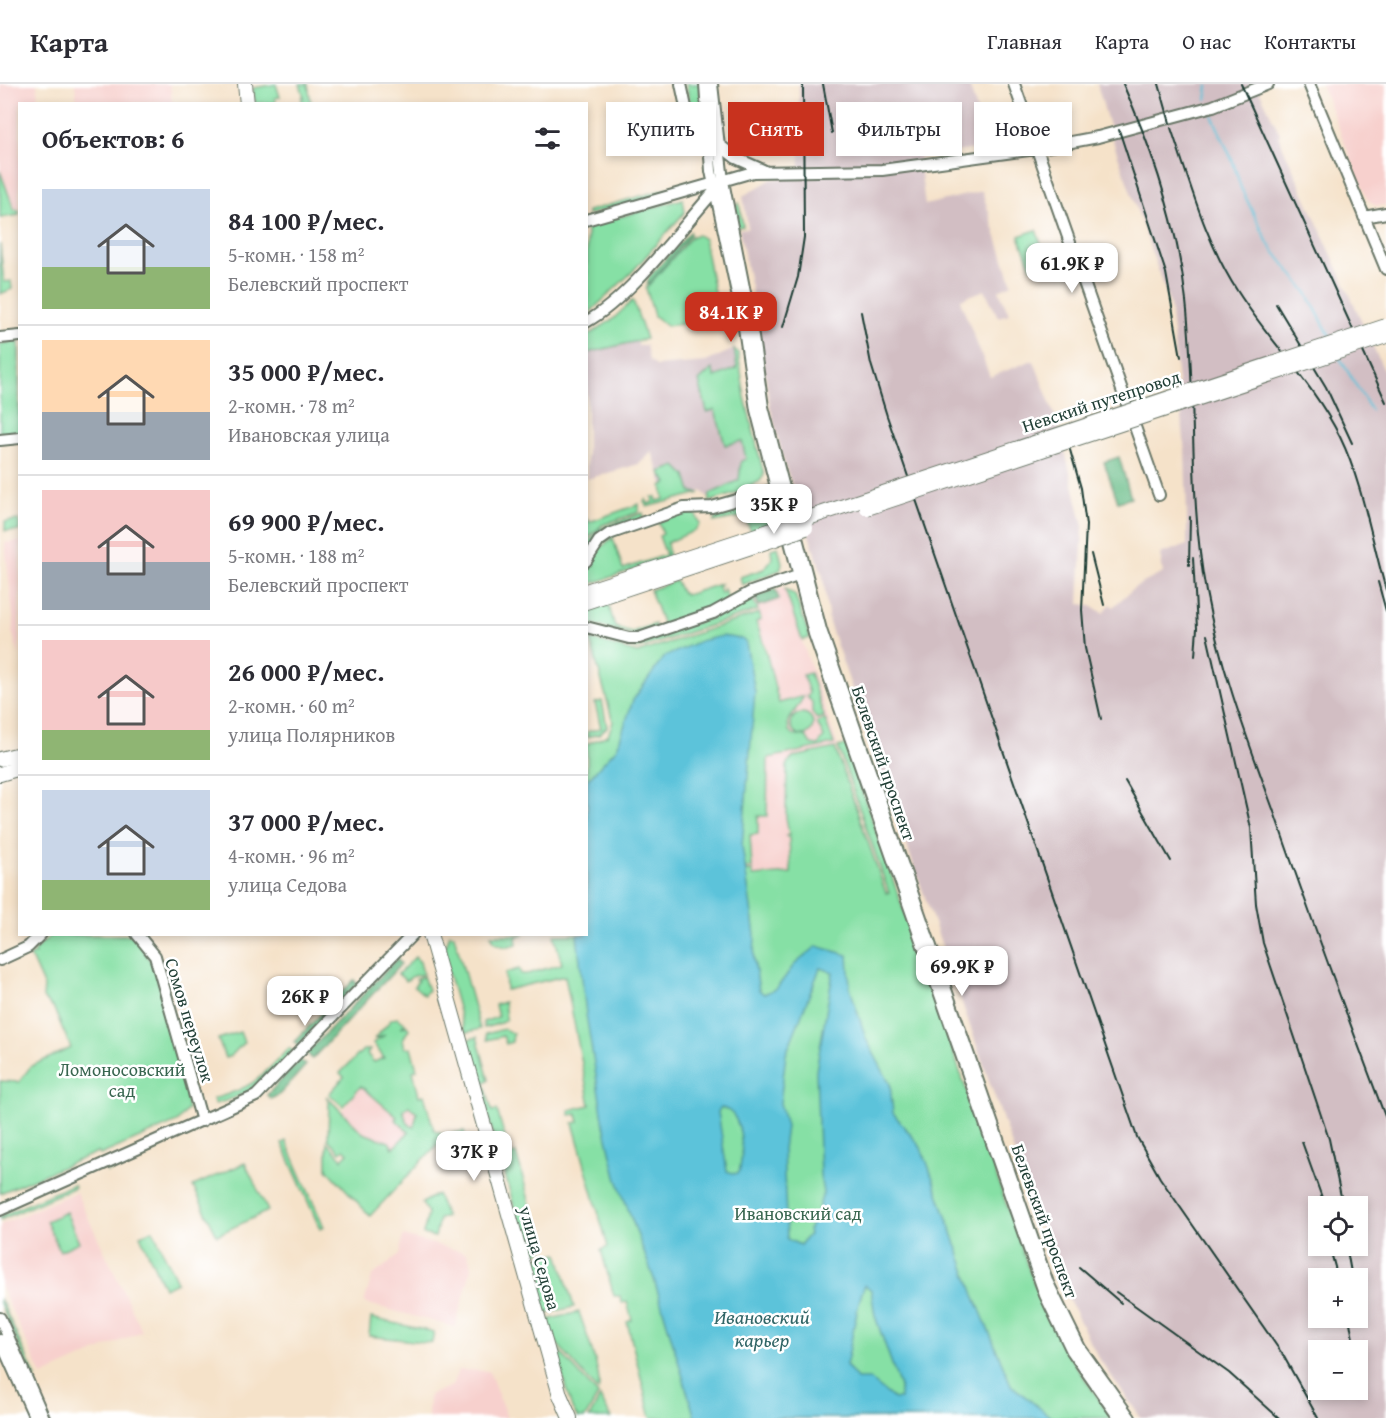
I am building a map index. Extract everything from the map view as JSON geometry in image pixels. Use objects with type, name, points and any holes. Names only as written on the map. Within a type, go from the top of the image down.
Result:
[{"type":"main road","points":[[237,84],[239,102]]},
{"type":"main road","points":[[245,84],[247,102]]},
{"type":"main road","name":"Невский путепровод","points":[[829,515],[1386,326]]},
{"type":"main road","name":"Невский путепровод","points":[[829,515],[1386,336]]},
{"type":"main road","points":[[588,601],[829,515]]},
{"type":"main road","points":[[588,590],[773,534]]},
{"type":"main road","points":[[0,759],[18,754]]},
{"type":"main road","points":[[0,774],[18,769]]},
{"type":"main road","name":"улица Седова","points":[[421,936],[560,1418]]},
{"type":"main road","name":"улица Седова","points":[[431,936],[560,1395],[570,1418]]},
{"type":"street","points":[[681,84],[685,102]]},
{"type":"street","name":"Белевский проспект","points":[[705,84],[706,102]]},
{"type":"street","name":"Белевский проспект","points":[[712,84],[717,143],[717,185]]},
{"type":"street","points":[[1014,84],[1020,102]]},
{"type":"street","points":[[1072,141],[1136,128],[1227,101],[1268,84]]},
{"type":"street","points":[[1309,84],[1386,269]]},
{"type":"street","points":[[717,143],[740,160],[766,171]]},
{"type":"street","name":"Белевский проспект","points":[[711,156],[756,410],[780,488],[824,666],[1038,1277],[1072,1351],[1119,1418]]},
{"type":"street","points":[[588,219],[717,185],[753,172],[882,170],[980,156]]},
{"type":"street","points":[[1039,156],[1159,495]]},
{"type":"street","points":[[588,321],[600,315],[636,280],[717,185]]},
{"type":"street","points":[[1364,217],[1386,213]]},
{"type":"street","points":[[0,338],[18,336]]},
{"type":"street","points":[[0,440],[18,438]]},
{"type":"street","points":[[588,558],[599,541],[609,534],[684,508],[712,507],[780,488]]},
{"type":"street","points":[[588,628],[629,638],[639,638],[713,613],[751,592],[802,574]]},
{"type":"street","name":"Белевский проспект","points":[[802,574],[1048,1283],[1080,1348],[1130,1418]]},
{"type":"street","points":[[0,960],[28,947],[39,936]]},
{"type":"street","name":"Сомов переулок","points":[[139,936],[154,956],[202,1120]]},
{"type":"street","points":[[0,1210],[202,1120],[263,1090],[411,936]]},
{"type":"street","points":[[0,1318],[44,1418]]},
{"type":"street","points":[[0,1340],[35,1418]]},
{"type":"shaded area","points":[[0,84],[37,84],[38,102],[18,102],[18,215],[0,218]]},
{"type":"shaded area","points":[[75,84],[170,84],[172,102],[77,102]]},
{"type":"shaded area","points":[[799,84],[969,84],[974,102],[974,149],[962,151],[962,102],[836,102],[836,156],[932,156],[919,158],[925,205],[982,191],[1012,284],[999,290],[1009,314],[998,317],[985,290],[961,299],[961,303],[990,377],[1034,361],[1059,427],[1083,526],[1079,604],[1089,605],[1104,613],[1110,604],[1113,607],[1135,587],[1163,573],[1160,554],[1187,545],[1187,518],[1185,449],[1170,304],[1115,147],[1097,84],[1256,84],[1386,375],[1386,1418],[1141,1418],[1098,1357],[1060,1283],[829,623],[823,576],[784,462],[770,406],[757,317],[739,229],[748,228],[743,196],[772,179],[800,178],[800,156],[824,156],[824,102],[799,102]]},
{"type":"shaded area","points":[[1321,84],[1386,84],[1386,205],[1376,206],[1367,199]]},
{"type":"shaded area","points":[[637,341],[638,346],[646,345],[649,360],[656,366],[706,362],[734,349],[757,472],[712,498],[702,491],[669,501],[652,452],[639,464],[588,479],[588,353]]},
{"type":"shaded area","points":[[18,541],[18,652],[12,631],[14,624],[5,543]]},
{"type":"shaded area","points":[[783,588],[795,596],[810,638],[802,641],[838,747],[794,757],[788,761],[786,817],[791,873],[753,876],[747,868],[752,867],[750,835],[758,816],[767,816],[768,758],[779,703],[769,667],[768,652],[756,621],[761,618],[752,598]]},
{"type":"shaded area","points":[[383,1062],[426,1122],[387,1157],[341,1112],[353,1097],[351,1095]]},
{"type":"shaded area","points":[[76,1192],[142,1331],[42,1376],[0,1285],[0,1225]]},
{"type":"shaded area","points":[[403,1236],[467,1253],[472,1267],[455,1327],[364,1303],[372,1276],[399,1255]]},
{"type":"shaded area","points":[[458,1370],[489,1371],[507,1418],[428,1418],[429,1395],[452,1386]]},
{"type":"green space","points":[[276,84],[280,97],[275,98],[276,102],[255,102],[253,88]]},
{"type":"green space","points":[[300,84],[308,84],[311,102],[302,102],[302,97],[304,97]]},
{"type":"green space","points":[[686,84],[700,84],[701,102],[690,102]]},
{"type":"green space","points":[[0,171],[14,209],[18,210],[18,215],[0,218]]},
{"type":"green space","points":[[681,185],[682,189],[588,215],[588,211]]},
{"type":"green space","points":[[683,199],[685,212],[632,272],[588,314],[588,226]]},
{"type":"green space","points":[[739,203],[743,226],[736,227],[733,207]]},
{"type":"green space","points":[[1036,230],[1048,262],[1031,268],[1019,236]]},
{"type":"green space","points":[[690,232],[690,235],[647,285],[649,277]]},
{"type":"green space","points":[[717,234],[720,234],[737,329],[735,326]]},
{"type":"green space","points":[[698,235],[704,239],[717,308],[715,319],[667,326],[654,316],[646,288],[692,236]]},
{"type":"green space","points":[[0,244],[4,282],[11,281],[12,289],[0,294]]},
{"type":"green space","points":[[633,300],[646,339],[588,353],[588,335],[612,320]]},
{"type":"green space","points":[[18,341],[18,431],[0,433],[0,344]]},
{"type":"green space","points":[[734,349],[738,353],[745,397],[764,475],[760,481],[743,490],[753,488],[709,502],[710,494],[739,480],[741,461],[746,459],[742,441],[725,445],[715,410],[707,412],[699,381],[712,369],[715,377],[737,368]]},
{"type":"green space","points":[[1119,457],[1131,498],[1118,502],[1104,462]]},
{"type":"green space","points":[[676,466],[686,476],[691,492],[700,493],[647,507],[644,502],[646,499],[648,504],[653,502],[652,497],[656,497],[657,501],[664,499],[662,486],[667,483],[660,472]]},
{"type":"green space","points":[[639,504],[639,512],[602,525],[588,538],[588,520],[589,522]]},
{"type":"green space","points":[[753,505],[762,511],[770,525],[751,531],[747,522],[740,517],[714,522],[718,515]]},
{"type":"green space","points":[[643,513],[644,518],[588,550],[588,543],[600,529]]},
{"type":"green space","points":[[683,513],[695,513],[700,524],[696,530],[667,543],[669,558],[588,585],[588,570],[593,558],[601,547],[613,538],[623,569],[666,555],[659,536],[663,534],[658,522]]},
{"type":"green space","points":[[18,520],[18,531],[5,531],[5,522]]},
{"type":"green space","points":[[778,547],[782,563],[780,570],[742,585],[740,577],[764,569],[772,559],[771,549]]},
{"type":"green space","points":[[676,581],[681,592],[686,595],[720,584],[718,587],[721,593],[724,591],[728,599],[722,605],[663,625],[650,590]]},
{"type":"green space","points":[[775,589],[779,599],[759,606],[755,597]]},
{"type":"green space","points":[[785,589],[795,595],[810,638],[802,640]]},
{"type":"green space","points":[[752,598],[758,610],[637,649],[590,635],[591,633],[628,643],[712,618]]},
{"type":"green space","points":[[608,603],[615,627],[632,632],[655,624],[655,629],[634,635],[588,623],[588,610]]},
{"type":"green space","name":"Ивановский карьер","points":[[759,613],[761,619],[756,622],[779,703],[804,696],[788,722],[789,731],[794,735],[806,736],[811,744],[818,745],[824,737],[817,723],[825,719],[834,744],[768,758],[767,816],[758,816],[758,834],[750,835],[752,868],[747,868],[747,871],[752,871],[753,876],[791,873],[789,838],[786,836],[789,835],[786,817],[787,763],[794,757],[835,748],[886,893],[889,893],[838,747],[846,745],[1033,1281],[1066,1351],[1112,1418],[651,1418],[627,1322],[632,1320],[627,1302],[622,1303],[620,1296],[614,1296],[601,1250],[608,1247],[573,1123],[579,1122],[577,1114],[570,1115],[569,1110],[590,1105],[565,976],[506,990],[505,973],[519,969],[521,974],[527,974],[562,964],[554,936],[588,936],[588,744],[608,735],[613,722],[590,639],[637,653]]},
{"type":"green space","points":[[810,673],[824,717],[817,719],[812,713],[812,702],[807,697],[809,693],[803,675]]},
{"type":"green space","points":[[602,701],[607,727],[599,734],[588,737],[588,732],[601,728],[595,703]]},
{"type":"green space","points":[[798,713],[806,713],[813,720],[813,728],[806,735],[798,735],[791,728],[791,720]]},
{"type":"green space","name":"Ломоносовский сад","points":[[50,936],[134,936],[154,966],[190,1096],[186,1097],[188,1109],[177,1122],[100,1155],[98,1152],[0,1193],[0,1081],[19,1082],[31,1066],[71,1048],[54,1009],[43,998],[44,987],[30,956],[35,954],[34,951]]},
{"type":"green space","points":[[449,936],[454,936],[480,1029],[465,1033],[443,954]]},
{"type":"green space","points":[[492,936],[520,936],[516,937],[517,944],[505,947],[495,943]]},
{"type":"green space","points":[[415,957],[420,962],[423,974],[413,976],[406,981],[398,974]]},
{"type":"green space","points":[[397,959],[401,964],[312,1059],[307,1053]]},
{"type":"green space","points":[[423,976],[428,990],[424,995],[414,986],[418,981],[416,979]]},
{"type":"green space","points":[[354,980],[357,984],[298,1046],[294,1042]]},
{"type":"green space","points":[[504,1002],[506,1019],[501,1023],[484,1028],[483,1022],[498,1017],[495,1005]]},
{"type":"green space","points":[[398,1018],[406,1024],[400,1027],[407,1026],[409,1029],[403,1039],[405,1048],[411,1047],[417,1070],[413,1071],[419,1096],[424,1095],[434,1130],[446,1135],[464,1131],[466,1138],[436,1146],[370,1216],[327,1169],[327,1142],[342,1159],[348,1153],[344,1149],[340,1152],[328,1139],[329,1101],[326,1096],[363,1133],[389,1142],[393,1148],[409,1132],[395,1119],[397,1117],[361,1086],[343,1106],[329,1094],[344,1077],[340,1073],[363,1050],[370,1050],[367,1054],[374,1062],[384,1058],[373,1043],[385,1035],[374,1039],[392,1019]],"holes":[[[409,1106],[417,1113],[414,1127],[407,1123],[403,1110]]]},
{"type":"green space","points":[[504,1029],[513,1034],[512,1042],[506,1044],[503,1036],[487,1040],[486,1034]]},
{"type":"green space","points":[[240,1032],[244,1042],[231,1056],[225,1058],[218,1039]]},
{"type":"green space","points":[[477,1037],[489,1080],[484,1082],[488,1096],[483,1097],[467,1040]]},
{"type":"green space","points":[[289,1048],[293,1051],[259,1085],[241,1095],[215,1104],[213,1099],[239,1090],[256,1080]]},
{"type":"green space","points":[[300,1060],[306,1065],[280,1094],[271,1099],[267,1095]]},
{"type":"green space","points":[[488,1097],[492,1111],[497,1110],[508,1148],[498,1151],[483,1098]]},
{"type":"green space","points":[[286,1141],[324,1227],[320,1229],[282,1143]]},
{"type":"green space","points":[[158,1147],[159,1149],[107,1172],[107,1169]]},
{"type":"green space","points":[[516,1153],[543,1251],[528,1255],[500,1157]]},
{"type":"green space","points":[[245,1163],[268,1211],[217,1235],[193,1186]]},
{"type":"green space","points":[[74,1184],[75,1187],[0,1220],[0,1216]]},
{"type":"green space","points":[[437,1194],[446,1217],[439,1219],[435,1237],[423,1234],[428,1214],[422,1203]]},
{"type":"green space","points":[[66,1212],[79,1242],[60,1251],[46,1221]]},
{"type":"green space","points":[[153,1230],[177,1282],[164,1288],[140,1235]]},
{"type":"green space","points":[[558,1253],[574,1307],[545,1314],[530,1261]]},
{"type":"green space","points":[[0,1298],[36,1378],[33,1379],[0,1303]]},
{"type":"green space","points":[[579,1312],[596,1365],[598,1391],[552,1338],[547,1320]]},
{"type":"green space","points":[[371,1318],[434,1332],[432,1343],[369,1336]]},
{"type":"green space","points":[[553,1344],[598,1395],[585,1418],[578,1418],[572,1409]]},
{"type":"green space","points":[[600,1397],[611,1418],[589,1418]]},
{"type":"water","name":"Ивановский карьер","points":[[722,636],[742,639],[746,643],[755,692],[742,846],[755,935],[754,959],[759,990],[764,994],[777,988],[794,965],[817,946],[848,955],[850,988],[866,1039],[890,1084],[893,1113],[920,1146],[927,1162],[974,1295],[1011,1385],[1052,1418],[695,1418],[654,1279],[616,1177],[604,1125],[586,1014],[577,936],[588,936],[588,779],[617,748],[633,700],[664,657],[700,641]],"holes":[[[820,968],[833,972],[816,1071],[820,1175],[823,1193],[815,1220],[808,1230],[809,1234],[800,1245],[787,1239],[783,1149],[786,1126],[780,1103],[786,1054]],[[720,1108],[728,1110],[738,1124],[742,1155],[739,1172],[735,1174],[727,1171],[718,1112]],[[865,1285],[871,1290],[875,1316],[900,1387],[900,1399],[894,1399],[869,1379],[857,1379],[846,1365],[857,1310]]]},
{"type":"waterway","points":[[1206,100],[1208,86]]},
{"type":"waterway","points":[[1212,115],[1233,162],[1241,188],[1269,245],[1307,293],[1331,338]]},
{"type":"waterway","points":[[1339,357],[1371,410]]},
{"type":"railway","points":[[783,327],[798,277],[804,237],[803,84]]},
{"type":"railway","points":[[823,84],[832,133]]},
{"type":"railway","points":[[1123,84],[1163,190],[1182,273],[1189,337],[1200,556],[1219,648],[1254,756],[1386,1119]]},
{"type":"railway","points":[[1159,84],[1170,123]]},
{"type":"railway","points":[[1241,84],[1386,402]]},
{"type":"railway","points":[[1171,128],[1208,233],[1227,273],[1250,310],[1317,399],[1348,454],[1361,492],[1386,590]]},
{"type":"railway","points":[[1119,130],[1166,273],[1181,357]]},
{"type":"railway","points":[[1276,304],[1326,387],[1352,443]]},
{"type":"railway","points":[[861,312],[871,364],[887,416],[1137,1137],[1160,1178],[1283,1355],[1318,1418]]},
{"type":"railway","points":[[1070,450],[1081,488],[1086,525],[1082,610],[1085,648],[1101,719]]},
{"type":"railway","points":[[1189,565],[1190,517]]},
{"type":"railway","points":[[1091,554],[1104,605]]},
{"type":"railway","points":[[1193,558],[1197,628],[1195,656]]},
{"type":"railway","points":[[1378,582],[1386,611]]},
{"type":"railway","points":[[1207,635],[1251,828],[1256,904],[1263,943],[1329,1139],[1341,1196]]},
{"type":"railway","points":[[1125,781],[1171,861]]},
{"type":"railway","points":[[1302,1142],[1321,1196]]},
{"type":"railway","points":[[1332,1256],[1335,1268]]},
{"type":"railway","points":[[1348,1256],[1350,1268]]},
{"type":"railway","points":[[1079,1267],[1121,1303]]},
{"type":"railway","points":[[1116,1292],[1229,1373],[1279,1418]]},
{"type":"railway","points":[[1351,1328],[1353,1340]]},
{"type":"park label","name":"Ивановский сад","points":[[798,1213]]}]
